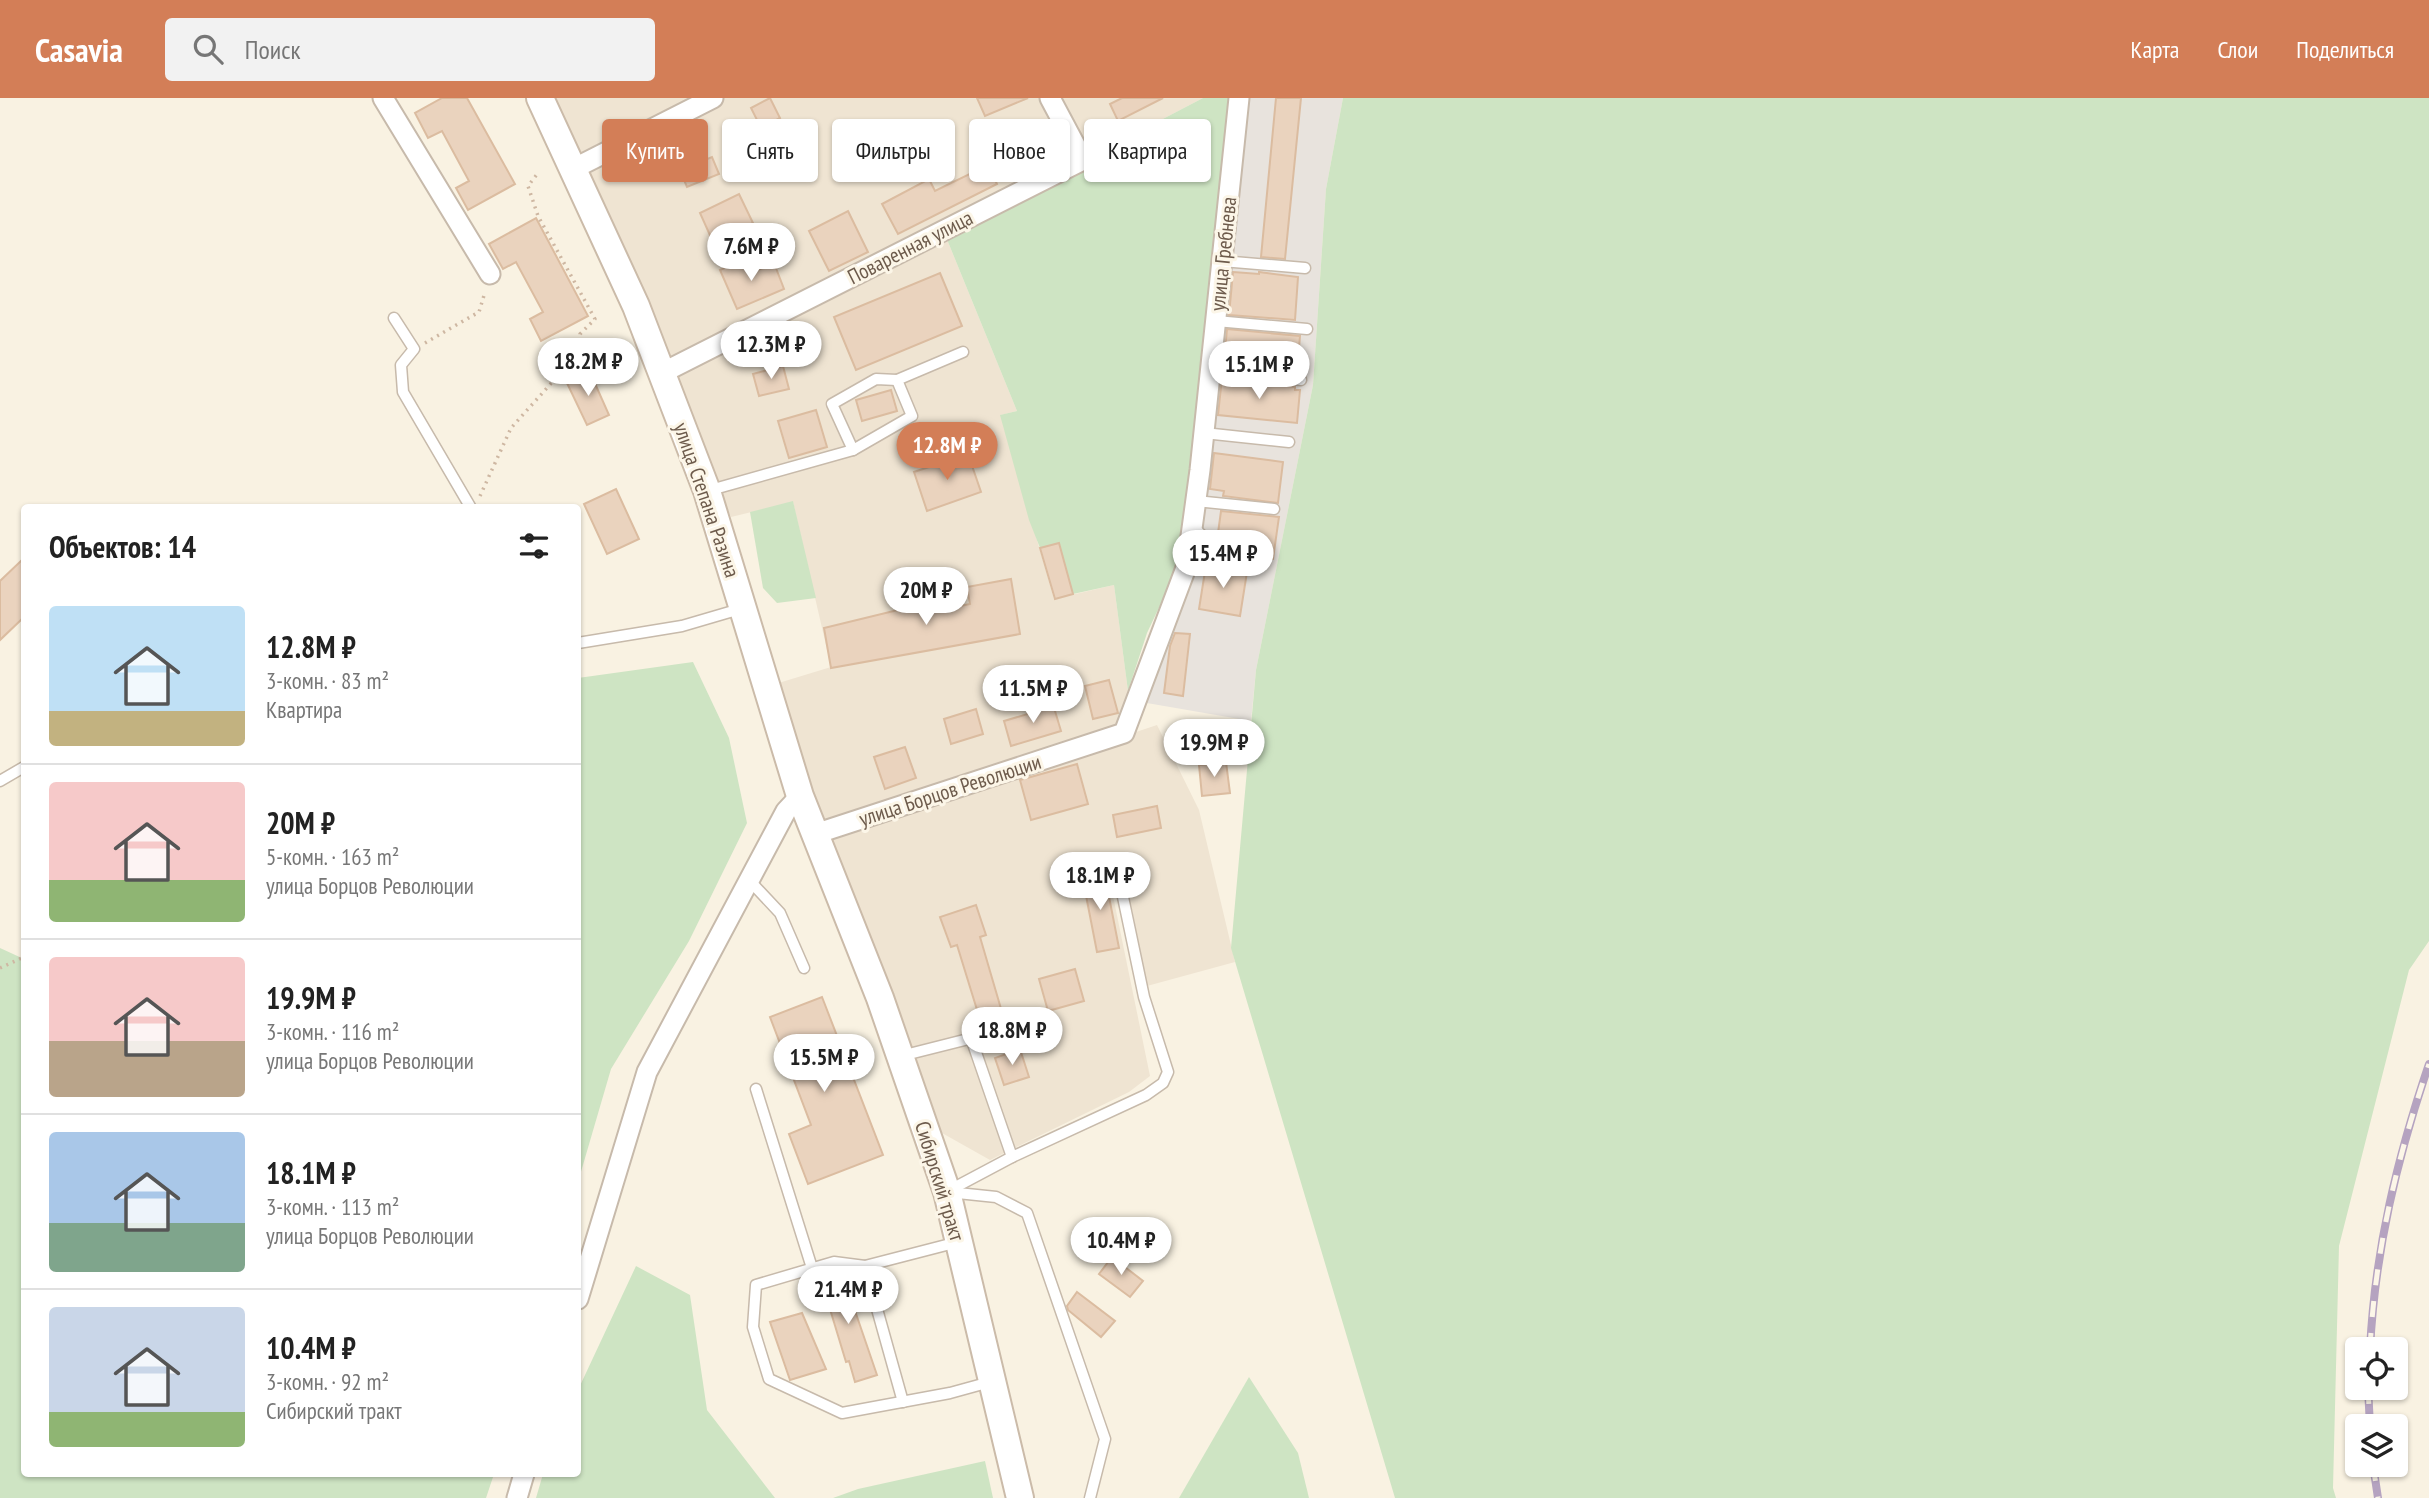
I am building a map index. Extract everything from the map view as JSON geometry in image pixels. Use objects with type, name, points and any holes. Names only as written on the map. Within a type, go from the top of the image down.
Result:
[{"type":"main road","name":"улица Степана Разина","points":[[540,98],[636,306],[707,491],[800,796],[815,834]]},
{"type":"main road","name":"Сибирский тракт","points":[[815,834],[900,1056],[947,1192],[1020,1498]]},
{"type":"street","points":[[383,98],[490,274]]},
{"type":"street","points":[[573,169],[713,98]]},
{"type":"street","name":"Поваренная улица","points":[[662,373],[1083,160],[1050,98]]},
{"type":"street","name":"улица Гребнева","points":[[1124,733],[1187,565],[1204,433],[1239,98]]},
{"type":"street","name":"улица Борцов Революции","points":[[815,834],[1124,733]]},
{"type":"street","points":[[581,1289],[647,1072],[786,811],[800,796]]},
{"type":"street","points":[[517,1498],[523,1477]]},
{"type":"lane","points":[[1222,261],[1305,268]]},
{"type":"lane","points":[[394,318],[414,349],[401,365],[403,392],[475,504]]},
{"type":"lane","points":[[1216,321],[1307,329]]},
{"type":"lane","points":[[853,450],[832,404],[876,379],[897,380],[963,352]]},
{"type":"lane","points":[[1211,369],[1301,380]]},
{"type":"lane","points":[[707,491],[853,450],[912,416],[897,380]]},
{"type":"lane","points":[[1204,433],[1289,442]]},
{"type":"lane","points":[[1196,501],[1274,509]]},
{"type":"lane","points":[[1192,526],[1230,561],[1259,567]]},
{"type":"lane","points":[[581,643],[682,626],[744,608]]},
{"type":"lane","points":[[0,781],[21,769]]},
{"type":"lane","points":[[947,1192],[1012,1157],[1146,1096],[1163,1083],[1168,1072],[1144,997],[1115,859]]},
{"type":"lane","points":[[748,880],[780,913],[804,968]]},
{"type":"lane","points":[[900,1056],[1028,1024]]},
{"type":"lane","points":[[971,1038],[1012,1157]]},
{"type":"lane","points":[[756,1089],[812,1269]]},
{"type":"lane","points":[[947,1192],[996,1198],[1027,1213],[1105,1439],[1090,1498]]},
{"type":"lane","points":[[959,1241],[865,1266],[834,1262],[756,1285],[753,1327],[769,1379],[842,1413],[904,1402],[992,1381]]},
{"type":"lane","points":[[865,1266],[904,1402]]},
{"type":"path","points":[[475,504],[511,428],[582,349],[580,334],[595,319],[538,216],[528,186],[538,173]]},
{"type":"path","points":[[414,349],[479,312],[490,274]]},
{"type":"path","points":[[0,968],[21,958]]},
{"type":"shaded area","points":[[546,98],[701,98],[659,119],[602,119],[602,147],[576,160]]},
{"type":"shaded area","points":[[723,98],[1044,98],[1055,119],[969,119],[969,182],[1028,182],[665,364],[580,169],[602,158],[602,182],[708,182],[708,119],[681,119]]},
{"type":"shaded area","points":[[1057,98],[1203,98],[1163,119],[1084,119],[1084,138],[1079,139]]},
{"type":"shaded area","points":[[1245,98],[1343,98],[1326,189],[1313,385],[1256,670],[1251,721],[1141,702],[1191,569]]},
{"type":"shaded area","points":[[1070,147],[1076,158],[1070,161]]},
{"type":"shaded area","points":[[946,237],[1017,411],[1001,415],[1054,599],[1114,585],[1128,691],[1120,727],[819,824],[772,685],[831,667],[793,502],[731,517],[670,374]]},
{"type":"shaded area","points":[[1157,725],[1199,810],[1235,962],[1147,986],[1121,853],[1105,857],[1150,1076],[1129,1092],[990,1160],[942,1133],[894,994],[821,837]]},
{"type":"green space","points":[[1203,98],[1230,98],[1181,561],[1147,633],[1128,691],[1114,585],[1073,594],[1059,543],[1040,548],[1029,520],[1000,415],[1017,411],[946,237],[968,229],[1059,182],[1070,182],[1070,176],[1084,171],[1084,182],[1211,182],[1211,119],[1163,119]]},
{"type":"green space","points":[[1343,98],[2429,98],[2429,941],[2409,970],[2339,1246],[2333,1488],[2336,1498],[1395,1498],[1231,948],[1256,670],[1313,385],[1326,189]]},
{"type":"green space","points":[[793,501],[816,598],[777,603],[763,588],[750,512]]},
{"type":"green space","points":[[693,662],[729,738],[747,823],[689,941],[611,1069],[581,1172],[581,678]]},
{"type":"green space","points":[[0,948],[21,958],[21,1477],[493,1477],[486,1498],[0,1498]]},
{"type":"green space","points":[[636,1266],[690,1295],[707,1410],[775,1498],[536,1498],[542,1477],[581,1477],[581,1384]]},
{"type":"green space","points":[[1249,1377],[1298,1453],[1309,1498],[1179,1498]]},
{"type":"green space","points":[[985,1461],[993,1498],[833,1498],[858,1489]]},
{"type":"building","points":[[442,98],[467,98],[515,184],[468,210],[456,188],[469,181],[442,131],[428,138],[415,113]]},
{"type":"building","points":[[770,98],[780,118],[756,119],[751,108]]},
{"type":"building","points":[[977,98],[1028,98],[985,116]]},
{"type":"building","points":[[1122,98],[1163,98],[1122,119],[1117,119],[1110,104]]},
{"type":"building","points":[[1276,98],[1301,98],[1285,259],[1261,257]]},
{"type":"building","points":[[712,157],[719,174],[708,178],[708,159]]},
{"type":"building","points":[[969,174],[969,182],[997,184],[898,234],[882,204],[923,182],[930,182],[935,191]]},
{"type":"building","points":[[685,182],[699,182],[687,187]]},
{"type":"building","points":[[739,194],[753,223],[713,242],[700,213]]},
{"type":"building","points":[[848,211],[868,252],[829,271],[809,231]]},
{"type":"building","points":[[536,218],[588,316],[541,341],[530,319],[543,312],[516,262],[503,269],[489,244]]},
{"type":"building","points":[[743,260],[749,274],[774,263],[784,289],[737,309],[720,270]]},
{"type":"building","points":[[1233,272],[1298,277],[1295,320],[1229,315]]},
{"type":"building","points":[[940,273],[962,326],[856,370],[834,317]]},
{"type":"building","points":[[1227,329],[1300,336],[1297,372],[1224,363]]},
{"type":"building","points":[[783,366],[789,389],[759,396],[753,374]]},
{"type":"building","points":[[589,370],[609,415],[587,425],[566,381]]},
{"type":"building","points":[[1222,378],[1295,387],[1295,390],[1300,390],[1297,423],[1218,415]]},
{"type":"building","points":[[891,390],[897,411],[862,421],[856,400]]},
{"type":"building","points":[[816,410],[827,447],[789,458],[778,421]]},
{"type":"building","points":[[1214,453],[1283,462],[1278,503],[1223,496],[1224,491],[1210,489]]},
{"type":"building","points":[[968,454],[981,492],[927,511],[914,472]]},
{"type":"building","points":[[616,489],[639,539],[607,554],[584,504]]},
{"type":"building","points":[[1221,511],[1279,517],[1273,559],[1241,555],[1243,537],[1218,533]]},
{"type":"building","points":[[1059,543],[1073,594],[1055,599],[1040,548]]},
{"type":"building","points":[[21,561],[21,620],[0,640],[0,581]]},
{"type":"building","points":[[1206,565],[1247,572],[1240,616],[1199,609]]},
{"type":"building","points":[[1011,579],[1020,634],[831,668],[824,628],[939,600],[941,610],[970,604],[967,587]]},
{"type":"building","points":[[1175,633],[1190,634],[1183,696],[1164,693],[1170,646]]},
{"type":"building","points":[[1109,680],[1118,713],[1093,719],[1085,686]]},
{"type":"building","points":[[1052,701],[1061,731],[1011,746],[1004,721],[1038,711],[1037,706]]},
{"type":"building","points":[[976,709],[983,734],[951,744],[944,719]]},
{"type":"building","points":[[905,747],[916,778],[885,789],[874,757]]},
{"type":"building","points":[[1226,762],[1230,793],[1202,796],[1199,765]]},
{"type":"building","points":[[1077,764],[1088,804],[1031,820],[1020,780]]},
{"type":"building","points":[[1157,806],[1161,828],[1117,837],[1113,815]]},
{"type":"building","points":[[1104,871],[1119,948],[1097,952],[1082,875]]},
{"type":"building","points":[[976,905],[986,935],[980,937],[1004,1019],[982,1026],[957,945],[951,947],[940,917]]},
{"type":"building","points":[[1075,969],[1084,1001],[1048,1011],[1039,979]]},
{"type":"building","points":[[822,997],[883,1155],[808,1184],[789,1134],[811,1125],[770,1017]]},
{"type":"building","points":[[1020,1049],[1029,1077],[1004,1085],[995,1058]]},
{"type":"building","points":[[1112,1257],[1143,1281],[1130,1297],[1099,1274]]},
{"type":"building","points":[[841,1270],[877,1375],[855,1382],[849,1361],[846,1362],[820,1276]]},
{"type":"building","points":[[1077,1292],[1115,1321],[1101,1337],[1068,1310],[1067,1306]]},
{"type":"building","points":[[802,1313],[826,1369],[790,1380],[770,1322]]},
{"type":"railway","points":[[2371,1337],[2377,1276],[2389,1205],[2429,1064]]},
{"type":"railway","points":[[2369,1400],[2369,1414]]},
{"type":"railway","points":[[2375,1477],[2378,1498]]}]
